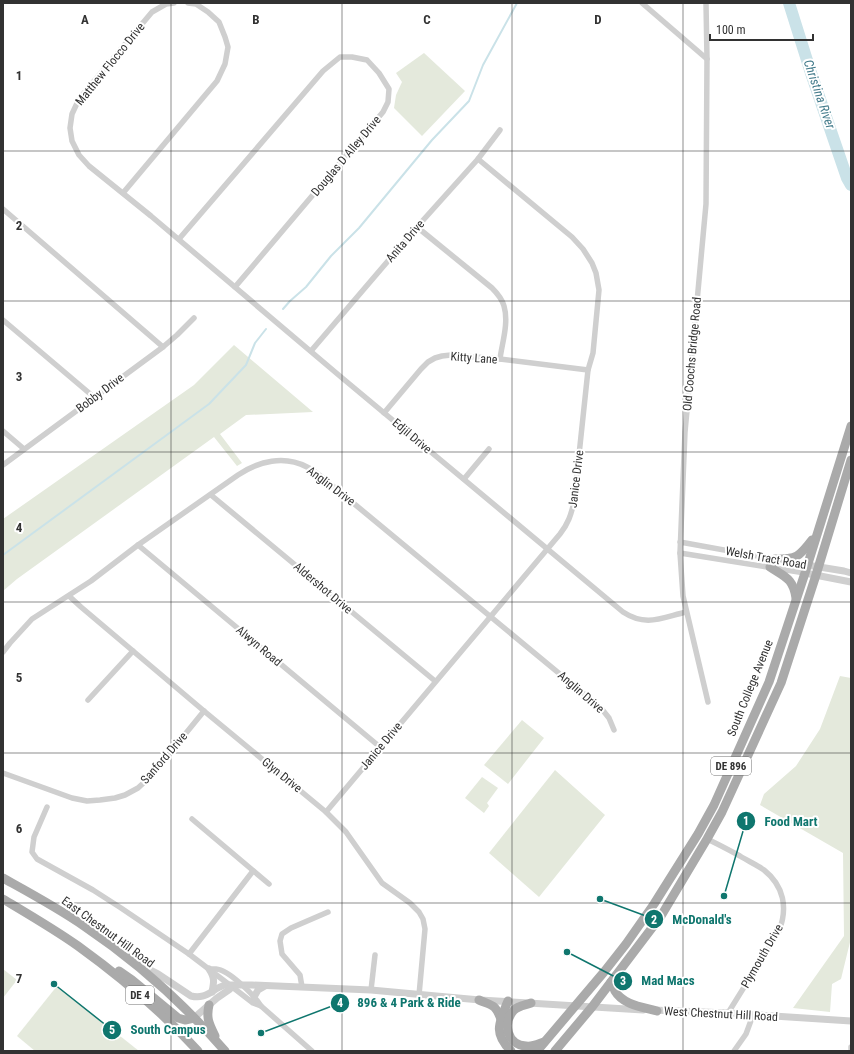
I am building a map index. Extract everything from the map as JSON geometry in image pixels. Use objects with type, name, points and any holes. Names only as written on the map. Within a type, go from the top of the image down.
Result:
[{"type":"main road","name":"South College Avenue","points":[[537,1051],[608,967],[654,904],[698,834],[714,805],[769,682],[851,426]]},
{"type":"main road","name":"South College Avenue","points":[[555,1051],[592,1007],[661,916],[722,812],[781,683],[851,460]]},
{"type":"main road","points":[[772,563],[797,557],[804,551],[817,534]]},
{"type":"main road","points":[[772,563],[790,581],[796,600]]},
{"type":"main road","name":"East Chestnut Hill Road","points":[[3,878],[84,926],[127,958],[167,992],[223,1048]]},
{"type":"main road","name":"DE 4","points":[[3,898],[77,945],[106,967],[176,1028],[198,1051]]},
{"type":"main road","points":[[77,945],[132,980],[178,1018],[182,1020],[194,1018]]},
{"type":"main road","points":[[611,982],[616,992],[622,999],[657,1011]]},
{"type":"main road","points":[[479,1000],[492,1005],[497,1009],[501,1019]]},
{"type":"main road","points":[[508,1002],[501,1019],[499,1029],[502,1039],[511,1051]]},
{"type":"main road","points":[[531,1003],[515,1009],[510,1016],[507,1026],[510,1038],[514,1042],[526,1046],[546,1041]]},
{"type":"main road","points":[[209,1005],[207,1017],[209,1025],[223,1048]]},
{"type":"street","name":"Matthew Flocco Drive","points":[[151,216],[89,166],[79,155],[72,140],[70,128],[72,114],[79,99],[152,12],[166,4],[174,3]]},
{"type":"street","points":[[123,193],[216,81],[225,64],[228,48],[219,22],[196,4],[188,3]]},
{"type":"street","points":[[642,3],[707,59]]},
{"type":"street","name":"Old Coochs Bridge Road","points":[[706,3],[706,204],[685,432],[680,553],[682,588],[686,612],[708,702]]},
{"type":"street","name":"Douglas D Alley Drive","points":[[179,239],[322,71],[340,57],[352,57],[367,60],[379,73],[388,89],[388,102],[383,112],[235,287]]},
{"type":"street","name":"Anita Drive","points":[[311,351],[417,227],[478,159],[500,130]]},
{"type":"street","name":"Janice Drive","points":[[326,812],[565,527],[571,514],[574,502],[588,370],[593,353],[599,290],[596,273],[592,263],[583,249],[572,237],[478,159]]},
{"type":"street","points":[[3,209],[163,347]]},
{"type":"street","name":"Edjil Drive","points":[[151,216],[341,377],[623,612],[634,618],[649,621],[686,612]]},
{"type":"street","points":[[417,227],[492,288],[499,296],[504,305],[506,314],[500,359]]},
{"type":"street","name":"Bobby Drive","points":[[3,465],[163,347],[194,318]]},
{"type":"street","points":[[3,320],[95,398]]},
{"type":"street","name":"Kitty Lane","points":[[384,413],[428,362],[442,356],[451,355],[500,359],[588,370]]},
{"type":"street","points":[[3,430],[24,449]]},
{"type":"street","points":[[464,480],[489,449]]},
{"type":"street","name":"Anglin Drive","points":[[3,652],[32,619],[91,581],[138,545],[248,468],[264,462],[280,460],[293,462],[307,467],[323,478],[601,708],[609,718],[614,730]]},
{"type":"street","name":"Aldershot Drive","points":[[211,495],[435,682]]},
{"type":"street","name":"Welsh Tract Road","points":[[680,542],[772,563],[817,571],[851,582]]},
{"type":"street","name":"Alwyn Road","points":[[138,545],[380,747]]},
{"type":"street","name":"Welsh Tract Road","points":[[680,553],[772,563],[806,569]]},
{"type":"street","name":"Welsh Tract Road","points":[[817,571],[844,571],[851,573]]},
{"type":"street","name":"Glyn Drive","points":[[69,596],[132,651],[326,812],[346,832],[382,883],[410,903],[419,912],[425,928],[419,995]]},
{"type":"street","points":[[88,700],[132,651]]},
{"type":"street","name":"Sanford Drive","points":[[3,773],[72,798],[87,801],[114,798],[125,795],[138,788],[151,776],[204,711]]},
{"type":"street","name":"East Chestnut Hill Road","points":[[47,807],[34,837],[32,852],[37,859],[93,890],[121,908],[189,954],[253,1003],[261,1006]]},
{"type":"street","points":[[192,820],[270,884]]},
{"type":"street","name":"Plymouth Drive","points":[[707,839],[763,869],[770,875],[780,890],[783,898],[784,907],[782,923],[779,931],[728,1013]]},
{"type":"street","points":[[189,954],[253,871]]},
{"type":"street","points":[[302,987],[300,975],[282,954],[280,941],[282,934],[291,928],[328,912]]},
{"type":"street","points":[[371,990],[375,954]]},
{"type":"street","name":"West Chestnut Hill Road","points":[[127,958],[158,974],[191,996],[195,997],[204,996],[225,985],[302,987],[371,990],[508,1002],[851,1021]]},
{"type":"street","points":[[212,992],[214,981],[209,969],[216,969],[242,985],[261,1006],[312,1051]]},
{"type":"street","points":[[194,1018],[231,986]]},
{"type":"street","points":[[254,997],[258,990],[265,986]]},
{"type":"street","points":[[734,1051],[746,1034],[753,1015]]},
{"type":"shaded area","points":[[424,53],[465,91],[422,136],[394,108],[396,95],[402,82],[396,73]]},
{"type":"shaded area","points":[[234,345],[313,412],[246,415],[220,434],[242,463],[237,466],[214,437],[17,579],[3,591],[3,519],[194,385]]},
{"type":"shaded area","points":[[840,676],[851,678],[851,938],[841,979],[832,984],[830,1012],[793,1008],[844,936],[843,853],[760,805],[764,794],[796,766],[820,729]]},
{"type":"shaded area","points":[[522,720],[544,738],[508,784],[484,765]]},
{"type":"shaded area","points":[[555,770],[605,815],[539,897],[489,853]]},
{"type":"shaded area","points":[[482,777],[498,788],[487,803],[489,806],[484,813],[465,798]]},
{"type":"shaded area","points":[[3,969],[17,980],[3,998]]},
{"type":"shaded area","points":[[57,986],[139,1051],[35,1051],[17,1036]]},
{"type":"waterway","points":[[283,309],[306,287],[331,256],[359,228],[432,140],[469,101],[483,65],[517,3]]},
{"type":"waterway","name":"Christina River","points":[[789,3],[811,73],[847,178],[851,185]]},
{"type":"waterway","points":[[3,555],[209,404],[246,365],[255,343],[266,329]]},
{"type":"place","name":"Food Mart","points":[[724,896]]},
{"type":"place","name":"McDonald's","points":[[600,899]]},
{"type":"place","name":"Mad Macs","points":[[567,952]]},
{"type":"place","name":"South Campus","points":[[54,984]]},
{"type":"place","name":"896 & 4 Park & Ride","points":[[261,1033]]}]
